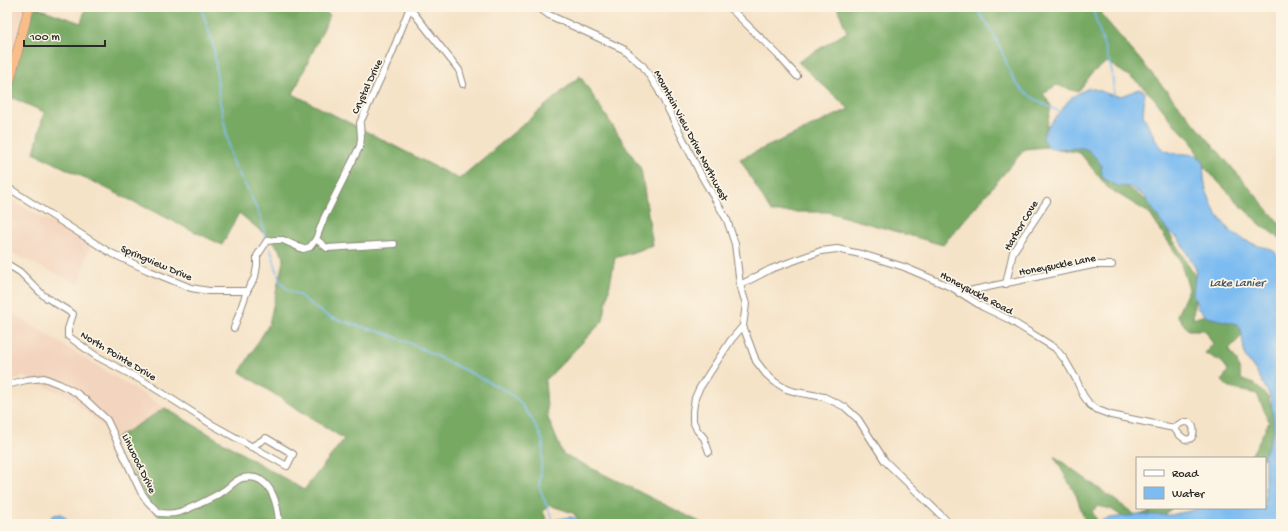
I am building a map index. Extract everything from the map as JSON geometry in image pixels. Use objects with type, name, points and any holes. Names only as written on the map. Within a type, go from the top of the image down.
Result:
[{"type":"highway","points":[[7,91],[29,7]]},
{"type":"street","points":[[410,7],[459,70],[463,84]]},
{"type":"street","name":"Crystal Drive","points":[[316,240],[324,218],[360,146],[360,124],[392,53],[410,7]]},
{"type":"street","name":"Mountain View Drive Northwest","points":[[538,7],[549,15],[623,49],[643,66],[658,89],[701,175],[727,220],[735,244],[740,285],[746,304],[743,326]]},
{"type":"street","points":[[729,7],[778,55],[797,76]]},
{"type":"street","name":"Springview Drive","points":[[7,187],[109,252],[147,270],[191,288],[209,291],[247,291]]},
{"type":"street","name":"Harbor Cove","points":[[1006,284],[1013,252],[1046,201]]},
{"type":"street","points":[[234,328],[247,291],[255,278],[257,256],[267,241],[283,240],[303,249],[310,247],[316,240],[327,248],[394,244]]},
{"type":"street","name":"Honeysuckle Road","points":[[740,285],[771,269],[821,251],[837,249],[865,255],[904,267],[953,288],[959,293],[1008,319],[1055,348],[1065,360],[1083,395],[1090,405],[1098,410],[1111,415],[1174,428]]},
{"type":"street","name":"North Pointe Drive","points":[[7,264],[20,272],[44,296],[73,314],[68,329],[68,336],[96,356],[145,382],[198,416],[251,447],[287,466],[293,454],[266,438],[251,447]]},
{"type":"street","name":"Honeysuckle Lane","points":[[1006,284],[1093,265],[1112,265]]},
{"type":"street","points":[[959,293],[1006,284]]},
{"type":"street","points":[[709,452],[704,438],[697,430],[693,421],[695,398],[699,389],[731,340],[743,326],[756,361],[766,374],[786,389],[824,397],[846,406],[858,419],[885,461],[950,524]]},
{"type":"street","name":"Linwood Drive","points":[[7,385],[26,380],[44,378],[75,392],[88,402],[107,420],[141,492],[159,513],[175,513],[225,490],[241,478],[253,477],[264,481],[271,490],[279,516],[279,524]]},
{"type":"shaded area","points":[[7,7],[35,7],[7,100]]},
{"type":"shaded area","points":[[7,198],[90,245],[79,284],[7,251]]},
{"type":"shaded area","points":[[7,310],[165,408],[116,438],[71,398],[24,376],[7,382]]},
{"type":"green space","points":[[35,7],[81,23],[86,7],[317,7],[330,15],[293,94],[459,179],[580,76],[641,169],[653,246],[615,258],[603,321],[545,381],[548,418],[563,454],[704,524],[582,524],[573,513],[549,505],[543,512],[549,524],[164,524],[148,502],[116,438],[165,408],[304,490],[344,439],[240,372],[269,324],[284,257],[274,242],[239,213],[222,245],[34,153],[44,112],[8,96]]},
{"type":"green space","points":[[837,7],[1105,7],[1101,14],[1281,225],[1281,245],[1279,238],[1261,225],[1205,168],[1191,141],[1174,124],[1153,97],[1135,80],[1107,62],[1093,72],[1078,92],[1057,85],[1043,93],[1051,106],[1043,138],[1071,140],[1102,156],[1106,173],[1156,207],[1166,228],[1196,278],[1193,319],[1210,313],[1232,312],[1247,331],[1229,349],[1237,361],[1242,380],[1254,384],[1268,397],[1280,435],[1266,457],[1251,457],[1269,422],[1257,394],[1229,388],[1222,381],[1228,370],[1222,362],[1205,353],[1213,344],[1205,330],[1188,330],[1177,315],[1189,289],[1179,258],[1149,213],[1108,188],[1080,153],[1048,147],[1025,149],[943,245],[827,212],[771,212],[740,159],[849,109],[798,62],[847,32]]},
{"type":"green space","points":[[1054,456],[1137,516],[1156,509],[1171,509],[1156,523],[1132,523],[1111,509],[1098,506],[1092,511],[1099,524],[1086,524],[1076,495]]},
{"type":"water","name":"Lake Lanier","points":[[1089,88],[1111,95],[1121,96],[1139,89],[1145,92],[1143,115],[1156,140],[1164,150],[1173,153],[1196,155],[1203,161],[1206,190],[1215,212],[1229,230],[1244,240],[1268,248],[1275,252],[1281,264],[1278,281],[1281,287],[1281,524],[1093,524],[1110,518],[1136,515],[1171,515],[1198,509],[1266,509],[1266,457],[1263,457],[1274,431],[1271,398],[1258,374],[1245,356],[1241,329],[1237,324],[1207,317],[1198,309],[1193,294],[1196,269],[1179,239],[1168,231],[1145,197],[1130,187],[1117,186],[1104,179],[1102,176],[1101,165],[1088,150],[1082,148],[1052,149],[1046,145],[1043,136],[1045,132],[1072,97]]},
{"type":"water","points":[[61,514],[70,524],[49,524],[48,521],[54,515]]},
{"type":"water","points":[[571,517],[579,520],[582,524],[550,524],[554,520]]},
{"type":"waterway","points":[[201,7],[214,48],[219,97],[232,161],[251,196],[261,219],[265,237]]},
{"type":"waterway","points":[[975,7],[987,23],[1016,83],[1020,88],[1042,103],[1060,112]]},
{"type":"waterway","points":[[1092,7],[1112,71],[1114,95]]},
{"type":"waterway","points":[[270,247],[280,281],[285,287],[299,295],[318,310],[332,318],[387,334],[410,343],[505,390],[518,400],[532,419],[543,441],[540,489],[553,521]]}]
